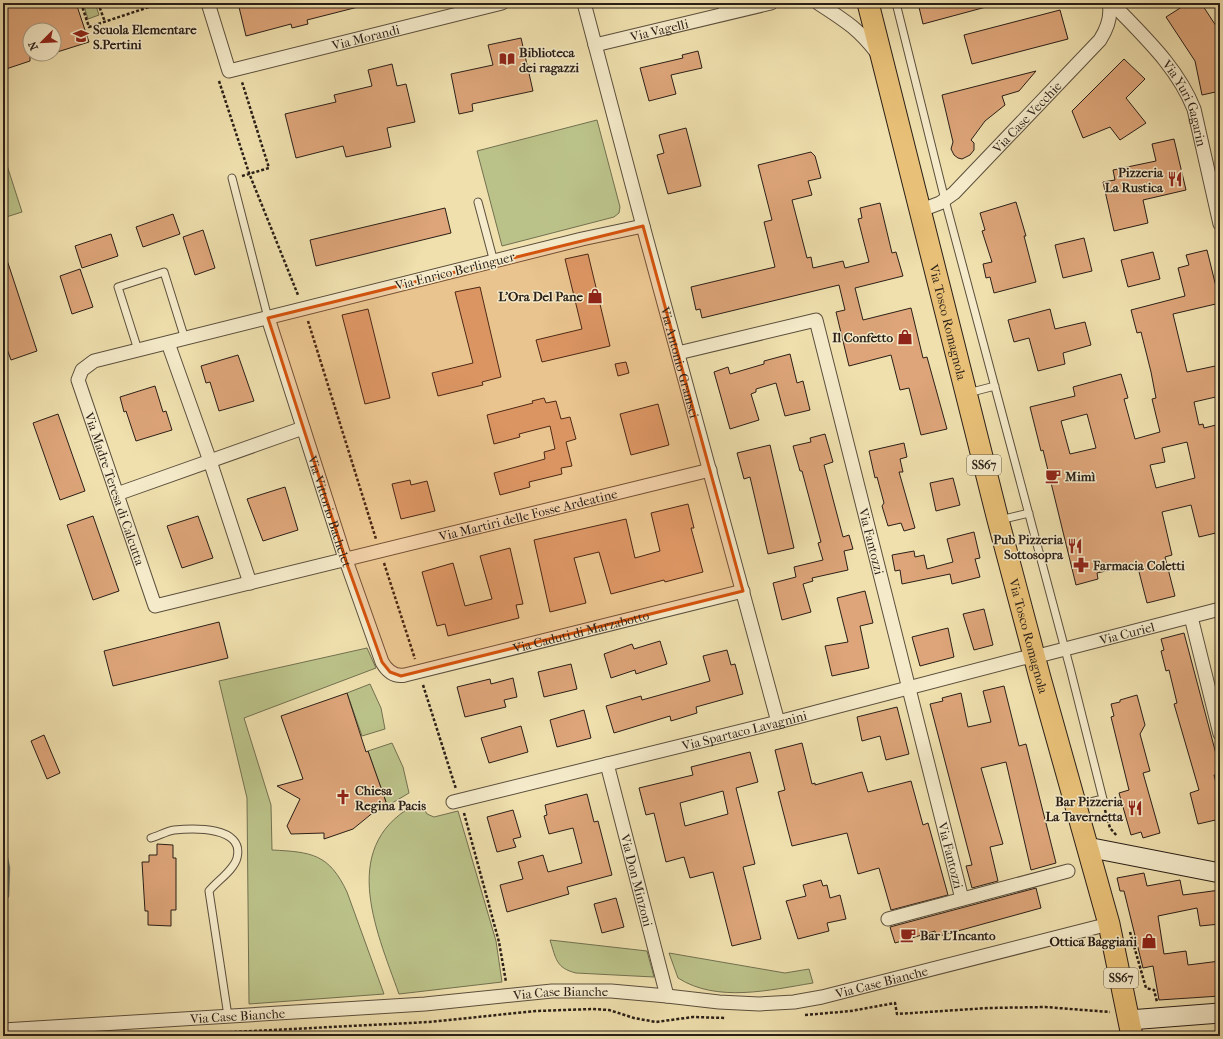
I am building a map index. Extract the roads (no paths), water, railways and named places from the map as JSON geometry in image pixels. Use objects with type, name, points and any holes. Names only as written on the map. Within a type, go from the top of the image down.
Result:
[{"type":"main road","name":"Via Tosco Romagnola","points":[[868,3],[965,393],[1034,657],[1087,847],[1119,925],[1126,1025]]},
{"type":"main road","points":[[1087,847],[1220,873]]},
{"type":"main road","points":[[1126,1025],[1220,1013]]},
{"type":"street","name":"Via Morandi","points":[[208,3],[233,70],[502,3]]},
{"type":"street","name":"Via Antonio Gramsci","points":[[584,3],[594,45],[778,722]]},
{"type":"street","name":"Via Vagelli","points":[[594,45],[722,9],[771,3]]},
{"type":"street","points":[[818,3],[849,23],[864,35],[882,60]]},
{"type":"street","name":"Via Case Vecchie","points":[[919,211],[945,200],[1100,40],[1106,31],[1110,18],[1109,3]]},
{"type":"street","name":"Via Yuri Gagarin","points":[[1112,3],[1166,60],[1176,73],[1190,99],[1194,109],[1220,224]]},
{"type":"street","name":"Via Enrico Berlinguer","points":[[268,318],[643,226]]},
{"type":"street","name":"Via Madre Teresa di Calcutta","points":[[268,318],[138,350],[89,364],[82,370],[78,380],[155,606],[345,560]]},
{"type":"street","name":"Via Vittorio Bachelet","points":[[268,318],[345,560],[385,667],[390,672],[401,676],[419,672]]},
{"type":"street","name":"Via Fantozzi","points":[[678,353],[816,320],[962,899]]},
{"type":"street","points":[[168,343],[210,461],[250,583]]},
{"type":"street","points":[[117,494],[303,428]]},
{"type":"street","name":"Via Martiri delle Fosse Ardeatine","points":[[345,560],[710,470]]},
{"type":"street","name":"Via Caduti di Marzabotto","points":[[419,672],[743,591]]},
{"type":"street","name":"Via Curiel","points":[[1034,657],[1220,609]]},
{"type":"street","points":[[1191,617],[1220,734]]},
{"type":"street","name":"Via Spartaco Lavagnini","points":[[456,801],[778,722],[1024,658],[1034,657]]},
{"type":"street","name":"Via Don Minzoni","points":[[607,764],[668,996]]},
{"type":"street","name":"Via Fantozzi","points":[[888,918],[1068,871]]},
{"type":"street","name":"Via Case Bianche","points":[[3,1030],[425,1004],[560,991],[611,991],[752,1004],[807,1000],[1119,925]]},
{"type":"lane","points":[[896,3],[945,200],[1065,649],[1103,799],[1076,806]]},
{"type":"lane","points":[[232,178],[268,318]]},
{"type":"lane","points":[[478,202],[494,262]]},
{"type":"lane","points":[[138,350],[118,287],[164,272],[185,339]]},
{"type":"lane","points":[[965,393],[995,386]]},
{"type":"lane","points":[[998,520],[1029,513]]},
{"type":"lane","points":[[151,838],[174,830],[217,831],[228,834],[234,840],[238,849],[237,859],[209,891],[228,1016]]},
{"type":"waterway","points":[[3,844],[8,868],[7,896]]},
{"type":"place","name":"Scuola Elementare S.Pertini","points":[[81,36]]},
{"type":"place","name":"Biblioteca dei ragazzi","points":[[507,59]]},
{"type":"place","name":"Pizzeria La Rustica","points":[[1175,179]]},
{"type":"place","name":"L'Ora Del Pane","points":[[595,296]]},
{"type":"place","name":"Il Confetto","points":[[905,337]]},
{"type":"place","name":"Mimì","points":[[1053,476]]},
{"type":"place","name":"Pub Pizzeria Sottosopra","points":[[1075,546]]},
{"type":"place","name":"Farmacia Coletti","points":[[1081,565]]},
{"type":"place","name":"Chiesa Regina Pacis","points":[[343,797]]},
{"type":"place","name":"Bar Pizzeria La Tavernetta","points":[[1135,808]]},
{"type":"place","name":"Bar L'Incanto","points":[[908,935]]},
{"type":"place","name":"Ottica Baggiani","points":[[1149,941]]}]
